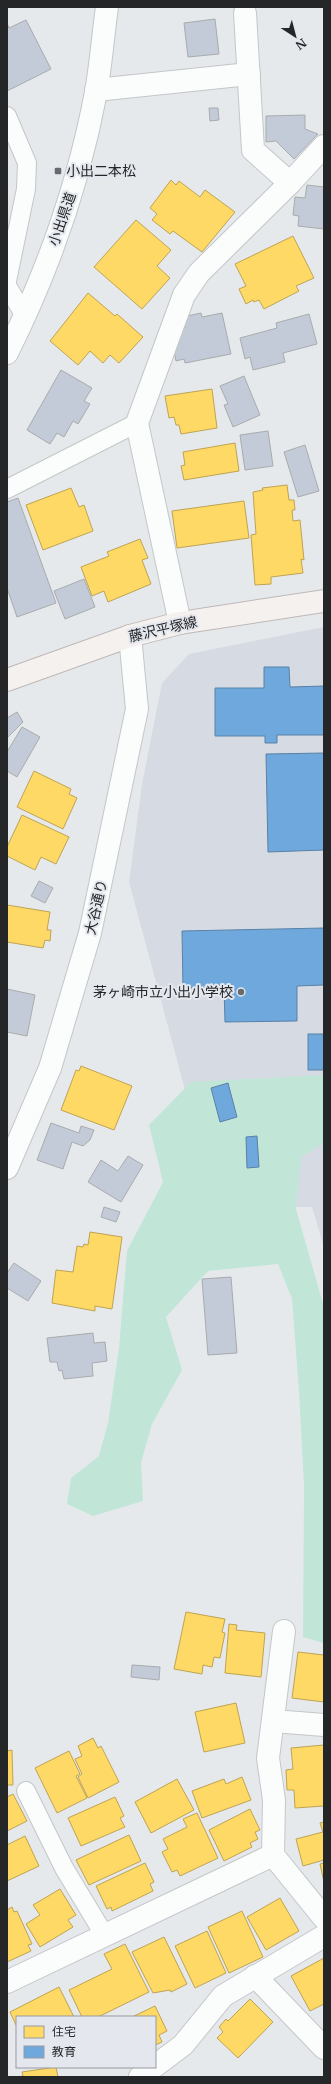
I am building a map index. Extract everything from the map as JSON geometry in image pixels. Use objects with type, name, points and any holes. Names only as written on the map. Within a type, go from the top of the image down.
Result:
[{"type":"main road","name":"藤沢平塚線","points":[[7,680],[130,636],[180,623],[324,601]]},
{"type":"street","name":"小出県道","points":[[7,353],[26,316],[66,210],[84,149],[96,90],[107,7]]},
{"type":"street","points":[[246,13],[253,150],[290,183]]},
{"type":"street","points":[[96,90],[249,74]]},
{"type":"street","points":[[180,623],[137,423],[184,295],[199,273],[290,183],[324,146]]},
{"type":"street","name":"大谷通り","points":[[7,1168],[50,1068],[90,933],[136,708],[130,636]]},
{"type":"street","points":[[284,1631],[268,1758],[274,1800],[273,1855],[324,1918]]},
{"type":"street","points":[[273,1721],[324,1725]]},
{"type":"street","points":[[7,1982],[273,1855]]},
{"type":"street","points":[[156,2065],[183,2045],[223,1996],[324,1936]]},
{"type":"street","points":[[255,1976],[324,2048]]},
{"type":"street","points":[[140,2077],[151,2068]]},
{"type":"lane","points":[[7,116],[27,163],[26,190],[7,281]]},
{"type":"lane","points":[[7,286],[26,316]]},
{"type":"lane","points":[[7,489],[137,423]]},
{"type":"lane","points":[[26,1791],[64,1868],[105,1936]]},
{"type":"shaded area","name":"茅ヶ崎市立小出小学校","points":[[324,627],[324,1247],[312,1207],[185,1207],[188,1101],[129,882],[142,784],[162,683],[189,654]]},
{"type":"green space","points":[[324,1075],[324,1143],[301,1157],[296,1209],[324,1307],[324,1643],[303,1637],[304,1485],[299,1391],[292,1299],[278,1264],[208,1271],[166,1317],[182,1370],[152,1424],[141,1463],[143,1501],[93,1516],[67,1504],[71,1478],[99,1456],[108,1423],[119,1348],[127,1251],[163,1182],[149,1125],[191,1082]]},
{"type":"building: 住宅","points":[[171,180],[176,185],[179,181],[200,197],[205,190],[235,212],[202,252],[173,231],[170,234],[152,220],[157,214],[150,208]]},
{"type":"building: 住宅","points":[[136,220],[171,250],[157,266],[170,278],[142,309],[94,267]]},
{"type":"building: 住宅","points":[[293,236],[314,278],[296,286],[299,291],[264,309],[259,300],[254,302],[253,300],[246,304],[239,289],[246,286],[235,264]]},
{"type":"building: 住宅","points":[[88,293],[115,316],[117,314],[143,337],[119,363],[110,355],[103,363],[90,351],[78,365],[50,341]]},
{"type":"building: 住宅","points":[[212,389],[217,428],[181,434],[179,425],[176,425],[174,417],[169,418],[165,396]]},
{"type":"building: 住宅","points":[[235,443],[239,471],[184,480],[181,466],[185,465],[183,452]]},
{"type":"building: 住宅","points":[[287,485],[289,500],[294,500],[295,510],[292,510],[293,521],[300,520],[304,560],[301,559],[303,573],[271,577],[271,584],[255,585],[251,535],[256,534],[253,492],[263,490],[262,488]]},
{"type":"building: 住宅","points":[[71,488],[79,507],[84,505],[93,531],[43,550],[26,505]]},
{"type":"building: 住宅","points":[[244,501],[249,538],[177,548],[172,511]]},
{"type":"building: 住宅","points":[[140,539],[148,558],[142,560],[151,584],[108,602],[104,591],[92,596],[81,567],[109,556],[107,552]]},
{"type":"building: 住宅","points":[[34,771],[71,789],[69,794],[77,798],[63,829],[17,807]]},
{"type":"building: 住宅","points":[[22,815],[69,837],[56,864],[41,857],[35,870],[7,856],[7,847]]},
{"type":"building: 住宅","points":[[7,905],[50,912],[47,930],[51,930],[50,941],[45,940],[43,948],[7,942]]},
{"type":"building: 住宅","points":[[81,1066],[132,1086],[114,1130],[61,1110],[76,1070],[79,1071]]},
{"type":"building: 住宅","points":[[90,1232],[122,1237],[112,1309],[95,1306],[95,1311],[52,1303],[56,1270],[73,1272],[77,1246],[83,1247],[84,1244],[88,1245]]},
{"type":"building: 住宅","points":[[186,1612],[225,1619],[222,1632],[225,1633],[220,1658],[214,1657],[212,1667],[203,1665],[202,1674],[174,1669]]},
{"type":"building: 住宅","points":[[229,1624],[237,1625],[236,1630],[265,1633],[261,1677],[225,1673]]},
{"type":"building: 住宅","points":[[298,1652],[324,1655],[324,1702],[292,1698]]},
{"type":"building: 住宅","points":[[236,1703],[245,1743],[204,1752],[195,1712]]},
{"type":"building: 住宅","points":[[93,1738],[98,1748],[101,1746],[119,1782],[88,1798],[78,1777],[82,1774],[75,1759],[82,1756],[78,1746]]},
{"type":"building: 住宅","points":[[324,1745],[324,1806],[295,1808],[294,1790],[287,1790],[286,1770],[293,1769],[291,1748]]},
{"type":"building: 住宅","points":[[12,1750],[13,1785],[7,1785],[7,1751]]},
{"type":"building: 住宅","points":[[69,1751],[80,1774],[76,1776],[87,1798],[57,1813],[35,1768]]},
{"type":"building: 住宅","points":[[242,1777],[251,1800],[202,1818],[192,1791],[224,1779],[226,1784]]},
{"type":"building: 住宅","points":[[177,1779],[194,1810],[151,1833],[135,1802]]},
{"type":"building: 住宅","points":[[13,1794],[27,1821],[7,1831],[7,1797]]},
{"type":"building: 住宅","points":[[115,1797],[124,1816],[120,1818],[125,1827],[81,1846],[68,1818]]},
{"type":"building: 住宅","points":[[250,1809],[260,1830],[255,1832],[258,1839],[250,1843],[252,1847],[224,1861],[209,1830]]},
{"type":"building: 住宅","points":[[197,1813],[218,1858],[180,1876],[177,1870],[172,1872],[162,1852],[168,1849],[163,1839],[187,1827],[183,1819]]},
{"type":"building: 住宅","points":[[324,1822],[324,1860],[303,1866],[296,1839],[323,1832],[320,1823]]},
{"type":"building: 住宅","points":[[129,1835],[141,1861],[89,1885],[76,1860]]},
{"type":"building: 住宅","points":[[25,1836],[39,1866],[7,1881],[7,1845]]},
{"type":"building: 住宅","points":[[145,1863],[154,1882],[150,1884],[153,1891],[112,1911],[111,1907],[107,1909],[96,1886]]},
{"type":"building: 住宅","points":[[324,1863],[324,1882],[320,1864]]},
{"type":"building: 住宅","points":[[60,1889],[76,1915],[68,1920],[73,1927],[40,1947],[26,1924],[40,1915],[33,1905]]},
{"type":"building: 住宅","points":[[280,1898],[299,1931],[266,1950],[247,1917]]},
{"type":"building: 住宅","points":[[12,1907],[14,1912],[17,1911],[32,1944],[28,1945],[31,1951],[7,1962],[7,1910]]},
{"type":"building: 住宅","points":[[242,1911],[263,1957],[229,1973],[208,1927]]},
{"type":"building: 住宅","points":[[207,1931],[226,1973],[195,1988],[175,1946]]},
{"type":"building: 住宅","points":[[164,1937],[187,1984],[171,1992],[170,1990],[153,1993],[132,1952]]},
{"type":"building: 住宅","points":[[125,1944],[149,1992],[100,2016],[82,2016],[69,1990],[112,1969],[104,1954]]},
{"type":"building: 住宅","points":[[324,1958],[324,2004],[310,2011],[291,1976]]},
{"type":"building: 住宅","points":[[59,1987],[74,2016],[16,2016],[16,2025],[10,2012]]},
{"type":"building: 住宅","points":[[250,1999],[273,2022],[238,2058],[217,2038],[223,2032],[219,2027],[226,2019],[228,2021]]},
{"type":"building: 住宅","points":[[155,2006],[167,2031],[159,2035],[162,2042],[156,2045],[156,2016],[134,2016]]},
{"type":"building: 住宅","points":[[56,2068],[58,2077],[19,2077],[23,2076],[22,2072]]},
{"type":"building: 教育","points":[[264,667],[289,667],[290,687],[324,686],[324,735],[277,735],[277,743],[265,743],[265,736],[215,736],[215,688],[264,688]]},
{"type":"building: 教育","points":[[324,753],[324,850],[268,852],[266,754]]},
{"type":"building: 教育","points":[[324,928],[324,985],[297,986],[297,1021],[225,1022],[224,987],[183,988],[182,931]]},
{"type":"building: 教育","points":[[308,1034],[324,1034],[324,1070],[308,1070]]},
{"type":"building: 教育","points":[[228,1083],[237,1117],[220,1122],[211,1088]]},
{"type":"building: 教育","points":[[257,1136],[259,1167],[247,1168],[246,1137]]},
{"type":"building: その他","points":[[215,19],[219,54],[188,57],[184,23]]},
{"type":"building: その他","points":[[26,20],[51,69],[7,91],[7,23],[9,28]]},
{"type":"building: その他","points":[[209,108],[218,108],[219,120],[210,121]]},
{"type":"building: その他","points":[[305,115],[305,129],[318,134],[294,159],[276,141],[266,142],[266,116]]},
{"type":"building: その他","points":[[307,185],[324,187],[324,229],[298,226],[299,216],[293,215],[295,197],[305,198]]},
{"type":"building: その他","points":[[201,313],[202,317],[222,313],[231,354],[185,363],[184,359],[176,361],[174,351],[177,329],[185,328],[183,317]]},
{"type":"building: その他","points":[[309,314],[317,344],[283,353],[285,362],[253,370],[250,357],[245,359],[240,338],[277,328],[276,323]]},
{"type":"building: その他","points":[[61,370],[92,388],[84,401],[90,404],[78,424],[73,421],[64,437],[57,433],[50,444],[27,430]]},
{"type":"building: その他","points":[[244,376],[260,415],[233,427],[224,405],[228,404],[220,386]]},
{"type":"building: その他","points":[[268,431],[273,466],[245,470],[240,435]]},
{"type":"building: その他","points":[[305,445],[319,491],[298,497],[284,452]]},
{"type":"building: その他","points":[[18,498],[56,603],[17,617],[7,588],[7,502]]},
{"type":"building: その他","points":[[84,579],[95,607],[65,619],[54,591]]},
{"type":"building: その他","points":[[17,712],[23,722],[7,738],[7,718]]},
{"type":"building: その他","points":[[22,727],[40,737],[17,777],[7,771],[7,752]]},
{"type":"building: その他","points":[[39,881],[53,888],[45,903],[31,896]]},
{"type":"building: その他","points":[[7,989],[35,995],[27,1036],[7,1032]]},
{"type":"building: その他","points":[[51,1123],[79,1133],[81,1126],[94,1130],[90,1140],[83,1146],[72,1142],[63,1169],[37,1160]]},
{"type":"building: その他","points":[[128,1156],[143,1165],[121,1202],[88,1182],[101,1160],[118,1171]]},
{"type":"building: その他","points":[[104,1207],[120,1212],[116,1222],[101,1217]]},
{"type":"building: その他","points":[[14,1263],[41,1281],[28,1301],[7,1288],[7,1273]]},
{"type":"building: その他","points":[[231,1277],[237,1353],[208,1355],[202,1279]]},
{"type":"building: その他","points":[[93,1333],[94,1343],[105,1342],[107,1361],[92,1363],[93,1376],[64,1379],[62,1370],[59,1371],[57,1362],[50,1362],[47,1338]]},
{"type":"building: その他","points":[[132,1665],[160,1667],[159,1680],[131,1677]]},
{"type":"place","name":"小出二本松","points":[[58,171]]},
{"type":"place","name":"茅ヶ崎市立小出小学校","points":[[241,992]]}]
